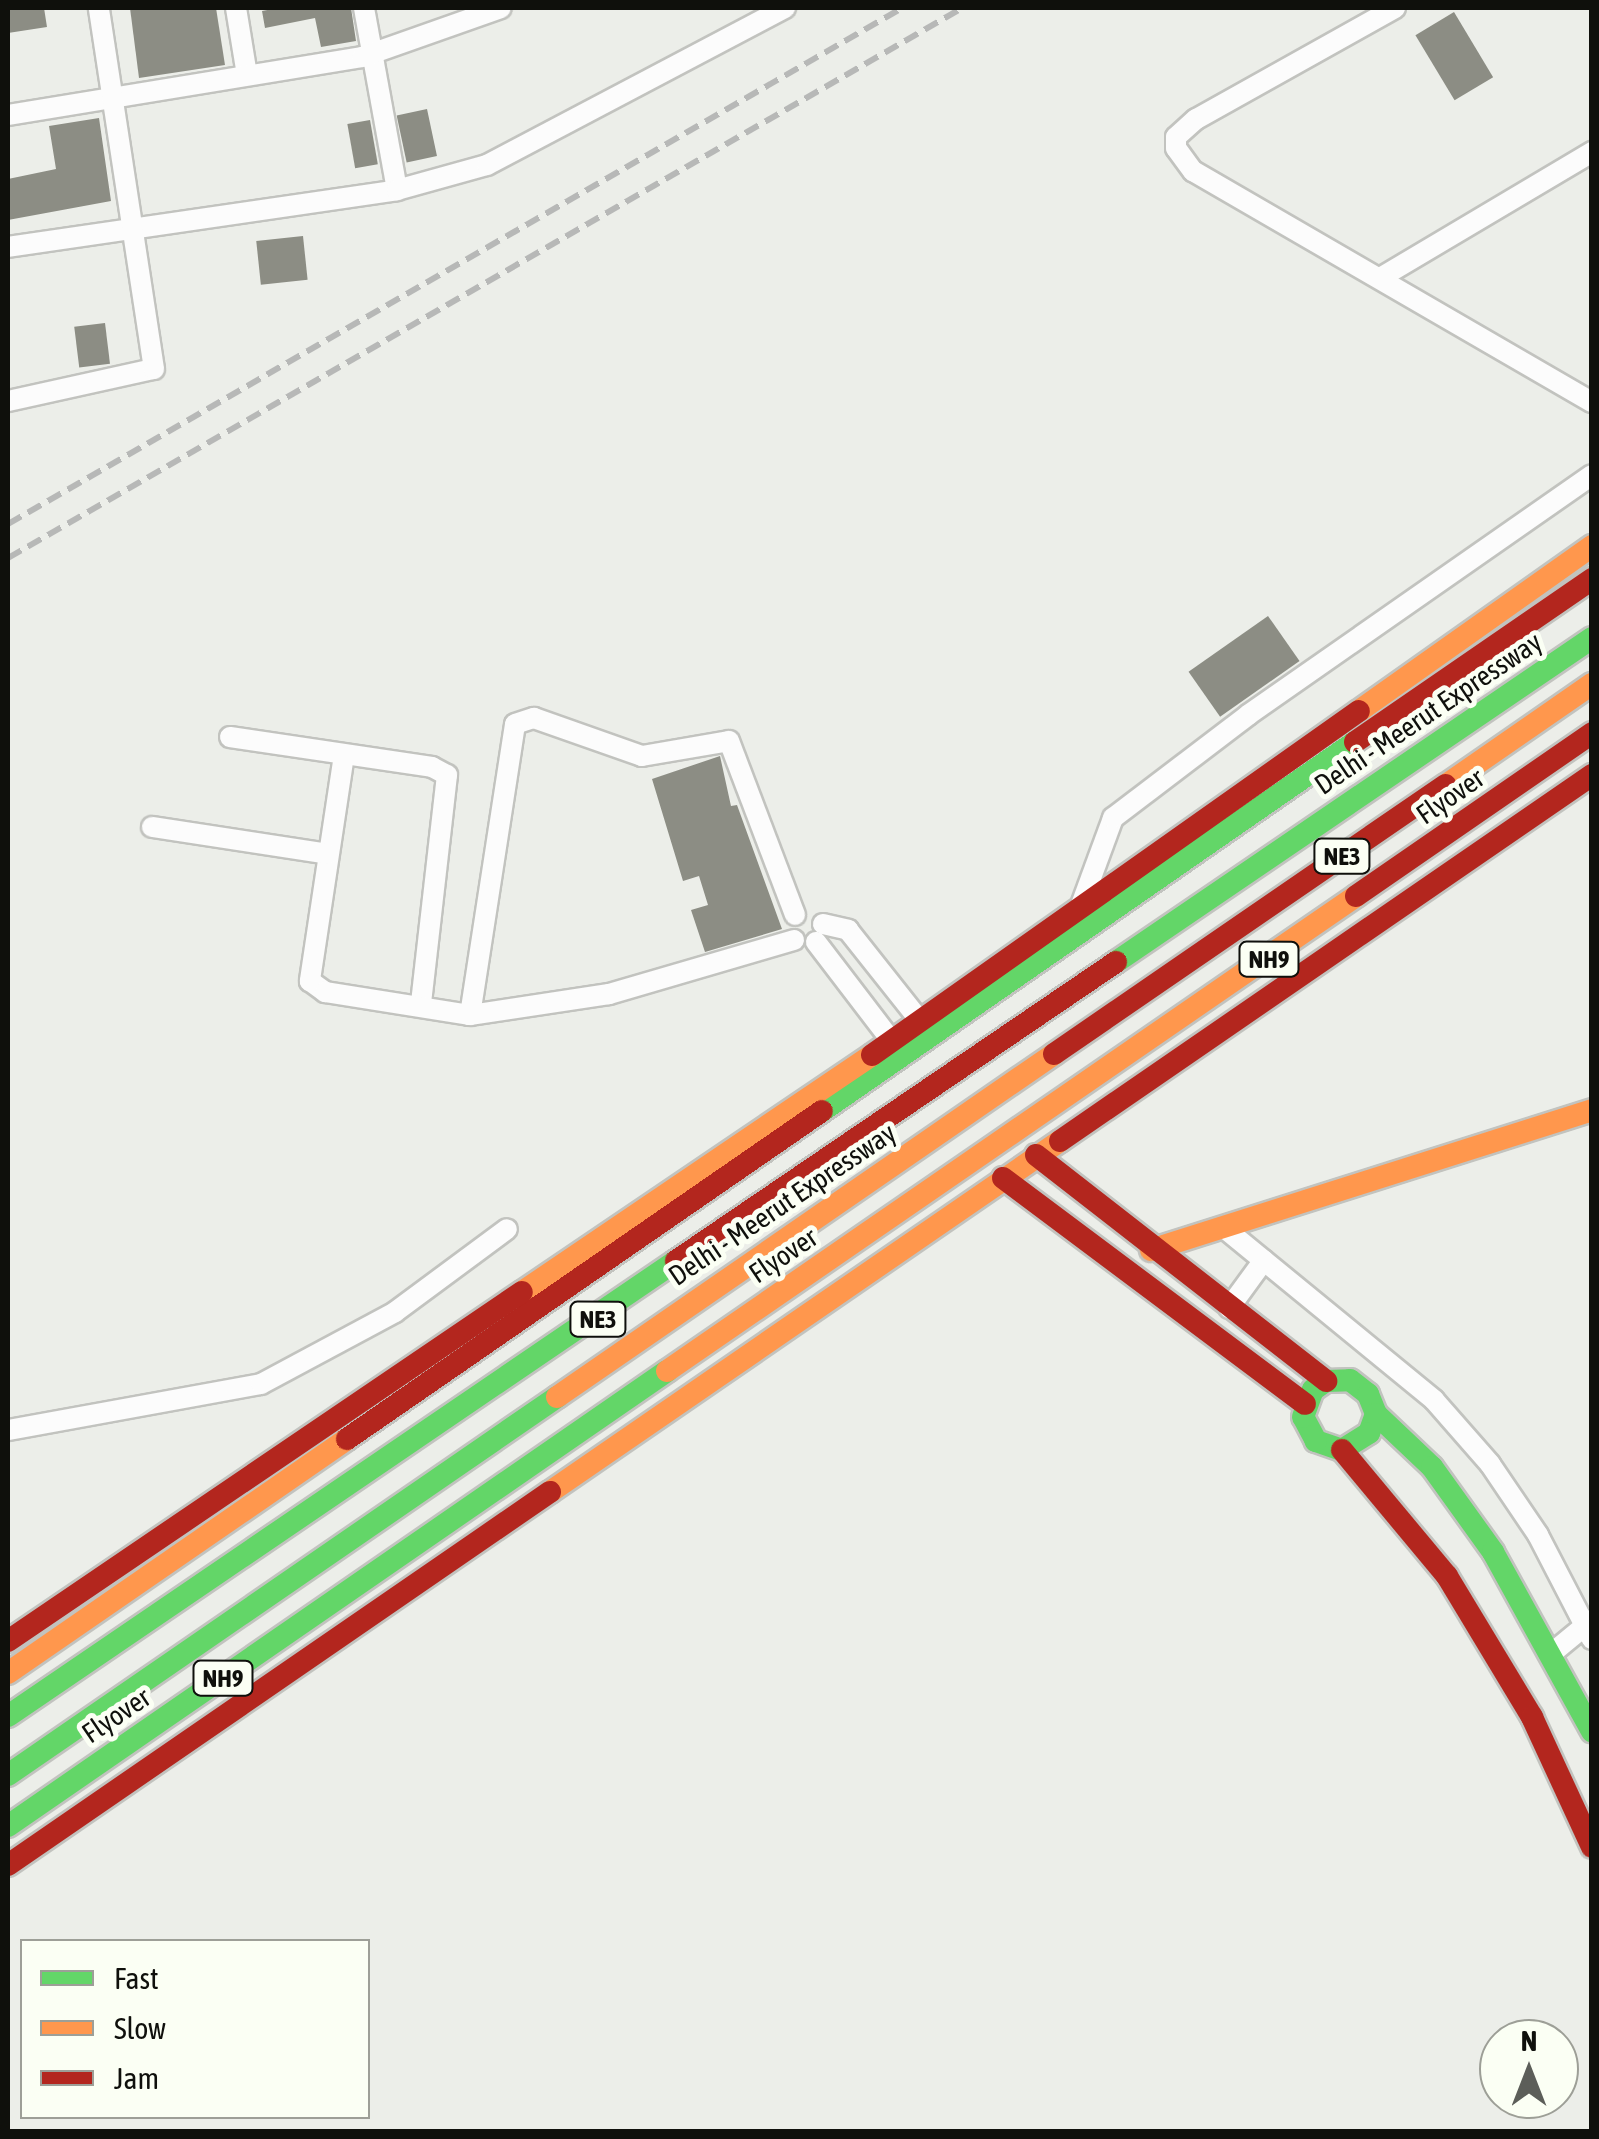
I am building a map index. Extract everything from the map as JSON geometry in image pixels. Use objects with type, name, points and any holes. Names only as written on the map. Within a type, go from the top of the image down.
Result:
[{"type":"main road","points":[[8,1641],[920,1021],[1592,546]]},
{"type":"main road","points":[[8,1673],[252,1509],[1592,579]]},
{"type":"main road","name":"Delhi - Meerut Expressway","points":[[8,1716],[1592,638]]},
{"type":"main road","name":"Delhi - Meerut Expressway","points":[[8,1774],[1592,684]]},
{"type":"main road","name":"Flyover","points":[[8,1826],[1592,733]]},
{"type":"main road","points":[[8,1865],[1592,775]]},
{"type":"main road","points":[[832,1080],[855,1091]]},
{"type":"main road","points":[[1151,1250],[1592,1110]]},
{"type":"main road","points":[[1036,1155],[1151,1250],[1326,1381],[1360,1386],[1376,1414],[1432,1467],[1552,1653],[1592,1730]]},
{"type":"main road","points":[[1002,1178],[1305,1404]]},
{"type":"main road","points":[[588,1275],[596,1240]]},
{"type":"main road","points":[[767,1302],[786,1329]]},
{"type":"main road","points":[[1326,1381],[1305,1404],[1307,1431],[1316,1442],[1342,1450],[1447,1576],[1532,1716],[1592,1847]]},
{"type":"main road","points":[[1342,1450],[1370,1433],[1376,1414]]},
{"type":"street","points":[[8,401],[154,369],[136,230],[99,8]]},
{"type":"street","points":[[236,8],[248,75]]},
{"type":"street","points":[[364,8],[397,190]]},
{"type":"street","points":[[8,115],[374,54],[502,8]]},
{"type":"street","points":[[1394,8],[1196,118],[1176,137],[1176,148],[1193,170],[1592,402]]},
{"type":"street","points":[[8,247],[397,190],[516,155],[773,10]]},
{"type":"street","points":[[1380,278],[1592,152]]},
{"type":"street","points":[[1082,904],[1113,818],[1248,714],[1592,475]]},
{"type":"street","points":[[470,1015],[515,724],[526,718],[642,756],[729,740],[773,869],[796,914]]},
{"type":"street","points":[[230,737],[447,775],[420,1004]]},
{"type":"street","points":[[344,755],[310,981],[325,992],[420,1004],[470,1015],[608,994],[820,933],[848,930],[920,1021]]},
{"type":"street","points":[[152,827],[328,854]]},
{"type":"street","points":[[794,940],[788,928],[796,914],[809,911],[891,1040]]},
{"type":"street","points":[[1222,1227],[1410,1378],[1490,1464],[1538,1535],[1590,1628],[1552,1653]]},
{"type":"street","points":[[8,1430],[261,1384],[396,1312],[507,1229]]},
{"type":"street","points":[[1228,1308],[1264,1260]]},
{"type":"building","points":[[44,8],[47,27],[8,33],[8,10]]},
{"type":"building","points":[[130,8],[216,8],[225,65],[139,78]]},
{"type":"building","points":[[351,8],[356,41],[321,47],[315,18],[265,28],[262,11]]},
{"type":"building","points":[[1454,12],[1493,77],[1455,100],[1415,35]]},
{"type":"building","points":[[427,109],[437,156],[407,162],[397,115]]},
{"type":"building","points":[[99,118],[111,201],[8,220],[8,179],[56,169],[49,126]]},
{"type":"building","points":[[370,120],[378,164],[355,168],[347,124]]},
{"type":"building","points":[[303,236],[308,280],[261,285],[256,241]]},
{"type":"building","points":[[105,323],[110,364],[79,367],[74,327]]},
{"type":"building","points":[[1268,616],[1300,661],[1220,717],[1189,672]]},
{"type":"building","points":[[720,756],[731,806],[737,805],[782,929],[705,952],[691,910],[708,905],[699,876],[683,881],[652,779]]},
{"type":"railway","points":[[8,524],[902,8]]},
{"type":"railway","points":[[8,558],[962,8]]},
{"type":"traffic: fast","points":[[1116,962],[1592,638]]},
{"type":"traffic: fast","points":[[822,1111],[1355,742]]},
{"type":"traffic: fast","points":[[8,1716],[676,1261]]},
{"type":"traffic: fast","points":[[8,1826],[667,1371]]},
{"type":"traffic: fast","points":[[1376,1414],[1369,1433],[1342,1450],[1316,1441],[1303,1417],[1313,1390],[1326,1381],[1350,1380],[1368,1394],[1376,1414],[1432,1467],[1493,1552],[1592,1731]]},
{"type":"traffic: fast","points":[[8,1775],[557,1397]]},
{"type":"traffic: slow","points":[[1359,711],[1592,546]]},
{"type":"traffic: slow","points":[[1446,785],[1592,684]]},
{"type":"traffic: slow","points":[[667,1371],[1356,896]]},
{"type":"traffic: slow","points":[[557,1397],[1054,1054]]},
{"type":"traffic: slow","points":[[522,1292],[872,1055]]},
{"type":"traffic: slow","points":[[1151,1250],[1592,1110]]},
{"type":"traffic: slow","points":[[550,1492],[1060,1141]]},
{"type":"traffic: slow","points":[[8,1673],[347,1439]]},
{"type":"traffic: jam","points":[[1355,742],[1592,579]]},
{"type":"traffic: jam","points":[[872,1055],[1359,711]]},
{"type":"traffic: jam","points":[[1356,896],[1592,733]]},
{"type":"traffic: jam","points":[[1060,1141],[1592,775]]},
{"type":"traffic: jam","points":[[1054,1054],[1446,785]]},
{"type":"traffic: jam","points":[[676,1261],[1116,962]]},
{"type":"traffic: jam","points":[[347,1439],[822,1111]]},
{"type":"traffic: jam","points":[[1036,1155],[1326,1381]]},
{"type":"traffic: jam","points":[[1003,1178],[1305,1404]]},
{"type":"traffic: jam","points":[[8,1641],[522,1292]]},
{"type":"traffic: jam","points":[[1342,1450],[1447,1576],[1532,1717],[1592,1847]]},
{"type":"traffic: jam","points":[[8,1865],[550,1492]]}]
